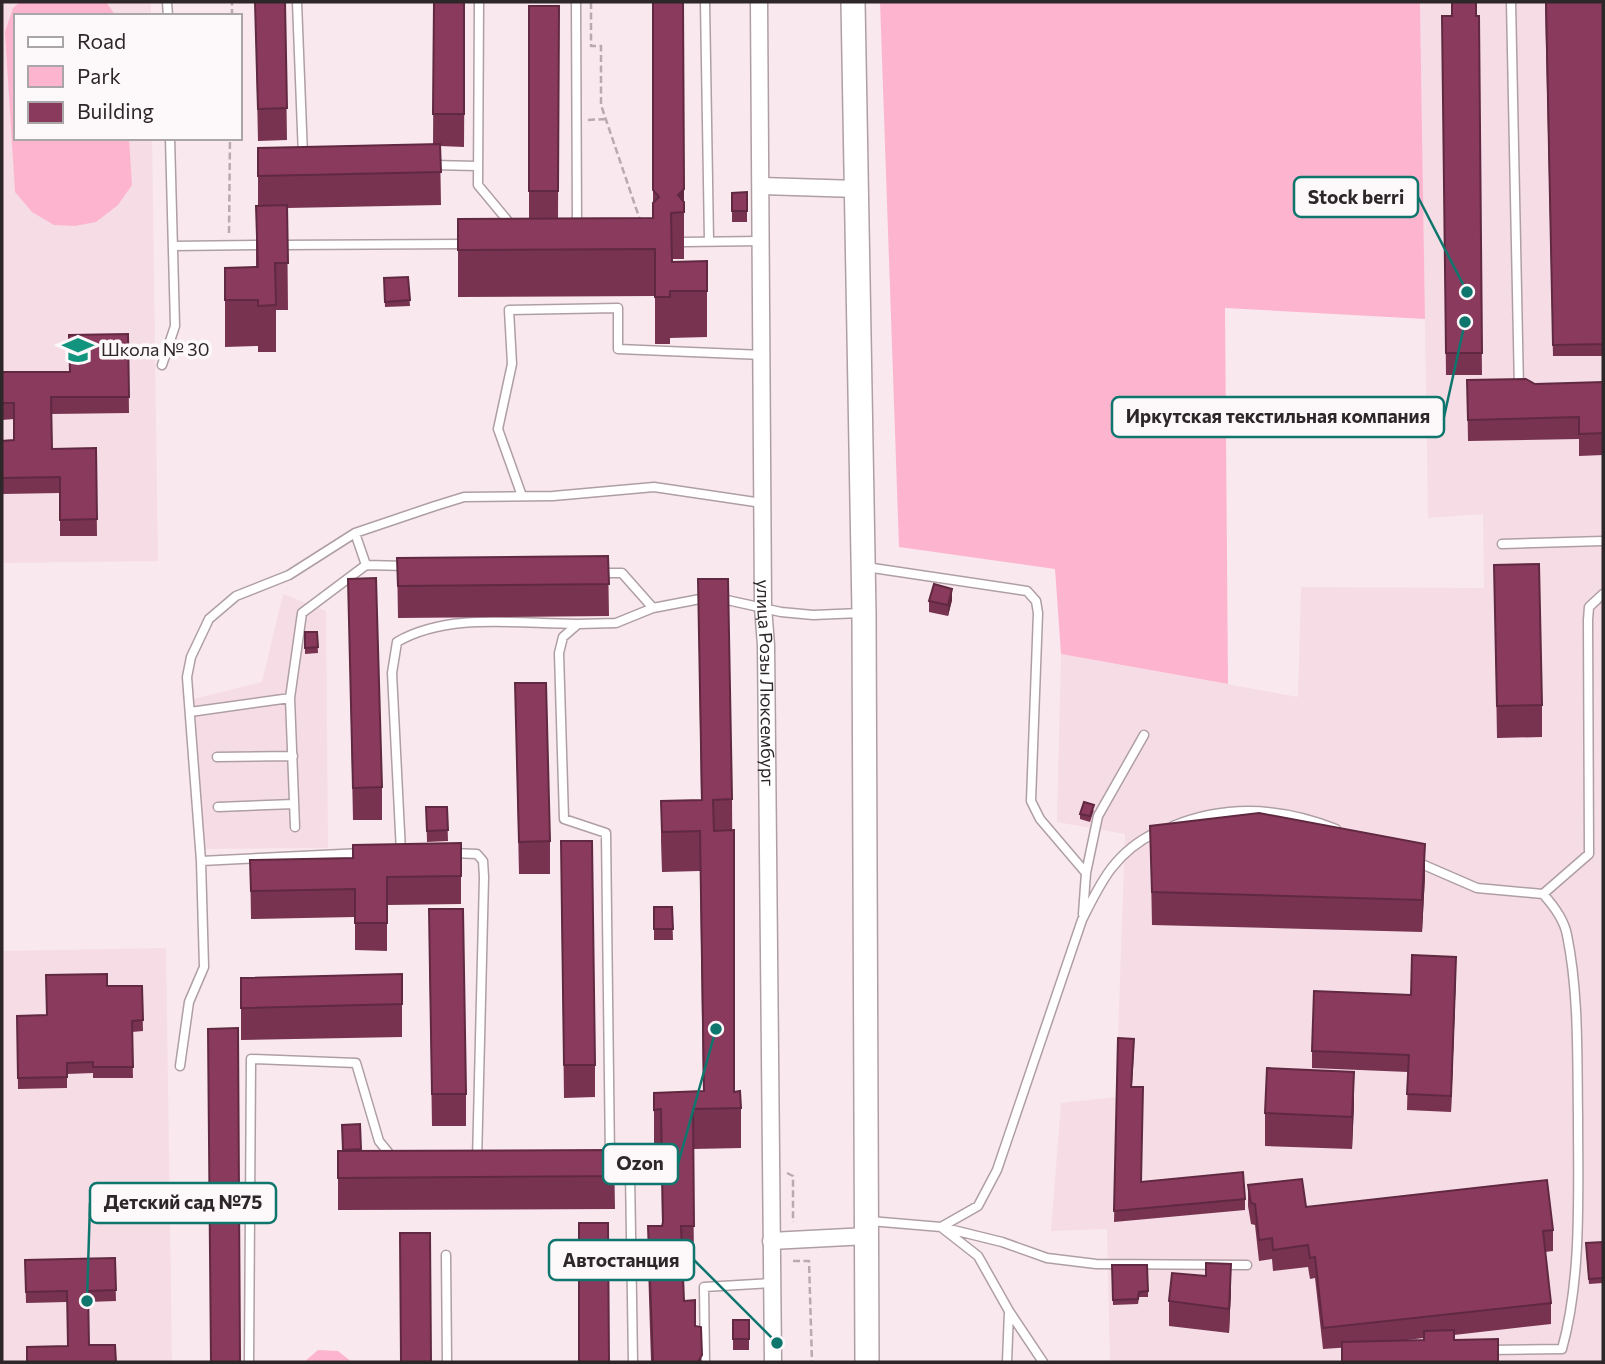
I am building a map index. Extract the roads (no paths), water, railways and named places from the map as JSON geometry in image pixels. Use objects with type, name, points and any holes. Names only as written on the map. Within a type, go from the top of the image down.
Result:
[{"type":"main road","points":[[853,2],[864,613],[867,1362]]},
{"type":"street","name":"улица Розы Люксембург","points":[[759,2],[763,607],[773,1362]]},
{"type":"street","points":[[762,186],[857,189]]},
{"type":"street","points":[[771,1241],[867,1229]]},
{"type":"lane","points":[[297,2],[302,154],[310,163]]},
{"type":"lane","points":[[479,2],[478,185],[519,234]]},
{"type":"lane","points":[[576,2],[577,230]]},
{"type":"lane","points":[[705,2],[709,241]]},
{"type":"lane","points":[[1511,2],[1519,389],[1527,394]]},
{"type":"lane","points":[[162,365],[175,326],[170,140]]},
{"type":"lane","points":[[421,165],[477,166]]},
{"type":"lane","points":[[684,242],[762,241]]},
{"type":"lane","points":[[173,246],[473,244]]},
{"type":"lane","points":[[522,496],[498,429],[512,364],[509,310],[618,308],[618,349],[763,355]]},
{"type":"lane","points":[[180,1066],[189,1002],[204,967],[201,861],[189,667],[209,619],[236,596],[289,575],[355,533],[464,497],[654,487],[762,503]]},
{"type":"lane","points":[[355,533],[366,565]]},
{"type":"lane","points":[[1502,544],[1603,541]]},
{"type":"lane","points":[[295,827],[290,698],[302,613],[366,565],[420,567]]},
{"type":"lane","points":[[863,567],[1027,591],[1036,601],[1038,639],[1031,732],[1031,801],[1040,819],[1086,873]]},
{"type":"lane","points":[[582,572],[622,573],[653,608]]},
{"type":"lane","points":[[1543,894],[1589,854],[1588,620],[1590,607],[1603,594]]},
{"type":"lane","points":[[401,852],[392,673],[397,642],[415,632],[457,624],[616,623],[653,608],[700,599],[727,600],[813,615],[864,613]]},
{"type":"lane","points":[[578,624],[563,636],[559,653],[564,819],[606,833],[610,1167]]},
{"type":"lane","points":[[190,712],[290,698]]},
{"type":"lane","points":[[1082,920],[1086,873],[1098,816],[1144,735]]},
{"type":"lane","points":[[216,757],[293,756]]},
{"type":"lane","points":[[218,807],[294,804]]},
{"type":"lane","points":[[941,1227],[978,1206],[997,1170],[1082,920],[1097,890],[1124,851],[1153,834],[1196,817],[1237,811],[1280,811],[1348,834]]},
{"type":"lane","points":[[388,852],[414,852]]},
{"type":"lane","points":[[201,861],[375,853]]},
{"type":"lane","points":[[439,853],[477,854],[483,861],[481,1069],[476,1170]]},
{"type":"lane","points":[[1411,859],[1477,888],[1543,894],[1555,907],[1567,932],[1577,1024],[1578,1172],[1572,1315],[1562,1349],[1482,1350]]},
{"type":"lane","points":[[249,1362],[251,1059],[356,1063],[379,1141],[396,1162]]},
{"type":"lane","points":[[597,1167],[630,1172],[633,1362]]},
{"type":"lane","points":[[867,1229],[941,1227],[1002,1242],[1047,1258],[1096,1265],[1247,1265]]},
{"type":"lane","points":[[941,1227],[978,1256],[1009,1311],[1044,1362]]},
{"type":"lane","points":[[446,1255],[447,1362]]},
{"type":"lane","points":[[705,1362],[704,1287],[772,1283]]},
{"type":"lane","points":[[1007,1362],[1009,1311]]},
{"type":"place","name":"Stock berri","points":[[1467,292]]},
{"type":"place","name":"Иркутская текстильная компания","points":[[1465,322]]},
{"type":"place","name":"Школа № 30","points":[[78,350]]},
{"type":"place","name":"Ozon","points":[[716,1029]]},
{"type":"place","name":"Детский сад №75","points":[[87,1301]]},
{"type":"place","name":"Автостанция","points":[[777,1343]]}]
